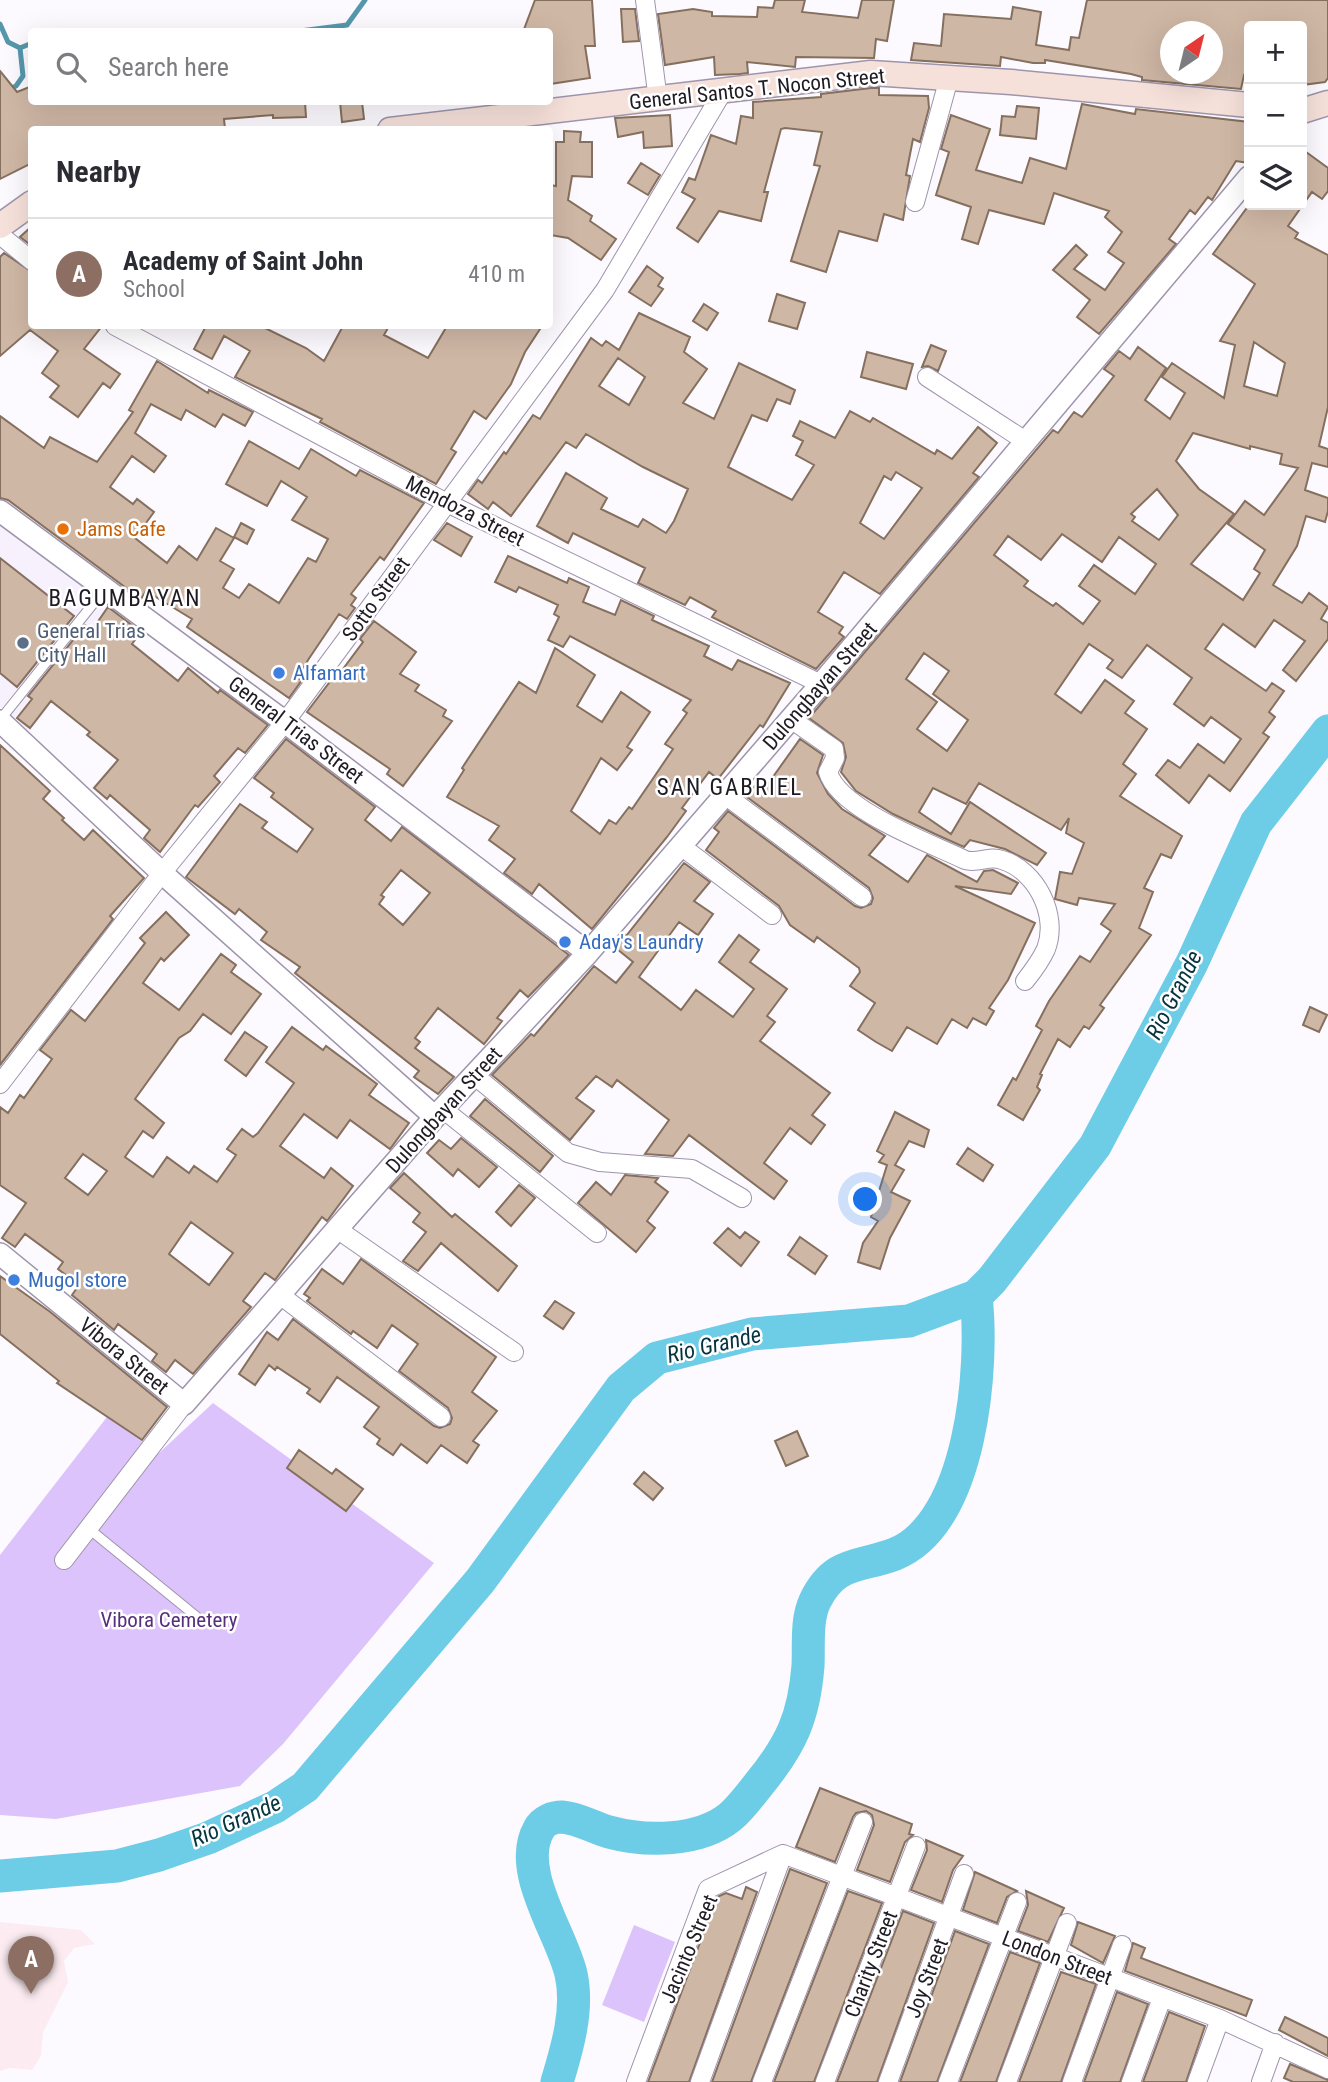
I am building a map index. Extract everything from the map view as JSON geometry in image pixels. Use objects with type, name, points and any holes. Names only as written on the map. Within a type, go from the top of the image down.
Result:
[{"type":"main road","name":"General Santos T. Nocon Street","points":[[426,126],[722,93],[871,73],[1244,104]]},
{"type":"main road","points":[[1307,111],[1328,103]]},
{"type":"main road","points":[[0,226],[28,206]]},
{"type":"street","points":[[645,0],[658,100]]},
{"type":"street","points":[[915,201],[949,78]]},
{"type":"street","name":"Sotto Street","points":[[0,1084],[162,873],[285,722],[605,290],[722,93]]},
{"type":"street","name":"Dulongbayan Street","points":[[184,1404],[439,1113],[588,953],[681,846],[1027,442],[1244,183]]},
{"type":"street","points":[[0,235],[28,258]]},
{"type":"street","name":"Mendoza Street","points":[[121,329],[447,503],[821,684]]},
{"type":"street","points":[[928,377],[1027,442]]},
{"type":"street","name":"General Trias Street","points":[[0,511],[285,722],[588,953]]},
{"type":"street","points":[[791,719],[834,749],[835,758],[828,772],[831,780],[843,794],[871,813],[965,860],[973,863],[993,857],[1032,878],[1047,911],[1049,937],[1046,948],[1025,981]]},
{"type":"street","points":[[0,721],[162,873],[439,1113],[597,1233]]},
{"type":"street","points":[[725,795],[862,897]]},
{"type":"street","points":[[681,846],[772,915]]},
{"type":"street","points":[[474,1075],[568,1153],[600,1161],[692,1169],[742,1198]]},
{"type":"street","points":[[337,1229],[514,1352]]},
{"type":"street","name":"Vibora Street","points":[[0,1254],[184,1404]]},
{"type":"street","points":[[280,1295],[441,1417]]},
{"type":"street","points":[[64,1560],[184,1404]]},
{"type":"street","points":[[762,2082],[863,1822]]},
{"type":"street","name":"Charity Street","points":[[825,2082],[916,1846]]},
{"type":"street","points":[[700,2082],[783,1854]]},
{"type":"street","name":"London Street","points":[[783,1854],[1220,2019],[1328,2069]]},
{"type":"street","name":"Jacinto Street","points":[[636,2082],[708,1889],[783,1854]]},
{"type":"street","name":"Joy Street","points":[[888,2082],[964,1874]]},
{"type":"street","points":[[948,2082],[1017,1902]]},
{"type":"street","points":[[1007,2082],[1066,1923]]},
{"type":"street","points":[[1072,2082],[1122,1945]]},
{"type":"street","points":[[1131,2082],[1163,1998]]},
{"type":"street","points":[[1197,2082],[1220,2019]]},
{"type":"street","points":[[1261,2082],[1275,2043]]},
{"type":"lane","points":[[0,721],[105,589]]},
{"type":"lane","points":[[88,1528],[197,1617]]},
{"type":"shaded area","points":[[0,517],[125,608],[29,732],[0,707]]},
{"type":"shaded area","points":[[0,1922],[81,1930],[95,1944],[74,1948],[64,1961],[68,1982],[43,2032],[41,2056],[32,2070],[9,2068],[0,2071]]},
{"type":"green space","name":"Vibora Cemetery","points":[[213,1403],[434,1563],[283,1744],[240,1786],[56,1819],[0,1815],[0,1555],[107,1417],[159,1453]]},
{"type":"green space","points":[[634,1925],[675,1942],[644,2022],[602,2005]]},
{"type":"building","points":[[535,0],[592,0],[595,46],[585,46],[590,78],[553,84],[553,28],[524,28]]},
{"type":"building","points":[[775,0],[805,0],[802,12],[858,18],[862,0],[894,0],[887,41],[876,39],[874,58],[796,57],[795,67],[747,62],[748,73],[740,74],[715,75],[714,57],[665,65],[658,14],[693,9],[712,12],[712,16],[757,17],[758,7],[773,8]]},
{"type":"building","points":[[1087,0],[1328,0],[1328,78],[1325,82],[1307,84],[1307,21],[1244,21],[1244,75],[1241,89],[1186,84],[1223,84],[1223,21],[1160,21],[1160,82],[1142,80],[1142,77],[1131,74],[1045,60],[1045,63],[1033,63],[1001,57],[1000,66],[911,60],[914,43],[941,46],[944,14],[1011,19],[1013,7],[1041,12],[1036,45],[1069,50],[1071,37],[1079,38]]},
{"type":"building","points":[[621,9],[635,9],[639,41],[623,42]]},
{"type":"building","points":[[0,71],[17,92],[28,88],[28,105],[305,105],[306,117],[273,118],[273,115],[224,119],[225,126],[28,126],[28,165],[0,179]]},
{"type":"building","points":[[879,88],[879,95],[928,96],[929,108],[920,142],[913,139],[906,175],[910,176],[903,220],[884,214],[877,241],[839,231],[826,272],[791,261],[820,166],[814,165],[822,132],[785,128],[781,129],[764,192],[768,192],[761,221],[719,211],[698,242],[677,228],[695,199],[682,192],[689,178],[695,180],[711,135],[736,144],[741,116],[753,118],[753,102],[821,97],[821,94]]},
{"type":"building","points":[[1082,104],[1135,114],[1136,109],[1244,121],[1244,162],[1236,161],[1212,200],[1208,197],[1195,214],[1190,210],[1169,239],[1176,244],[1099,334],[1077,317],[1090,300],[1053,270],[1076,245],[1087,255],[1074,269],[1105,290],[1124,263],[1108,252],[1122,232],[1105,217],[1109,211],[1054,193],[1044,224],[989,210],[978,244],[962,239],[971,207],[936,195],[949,152],[941,149],[951,115],[990,129],[976,170],[1022,183],[1030,158],[1066,169]]},
{"type":"building","points":[[340,105],[362,105],[364,119],[342,122]]},
{"type":"building","points":[[1017,106],[1039,108],[1036,139],[1000,135],[1002,116],[1015,117]]},
{"type":"building","points":[[670,115],[672,146],[644,148],[643,132],[618,137],[615,118]]},
{"type":"building","points":[[564,131],[581,132],[580,142],[592,142],[592,177],[572,176],[568,200],[592,216],[590,221],[616,239],[601,260],[568,238],[553,236],[556,142],[564,142]]},
{"type":"building","points":[[1307,153],[1328,168],[1328,191],[1322,199],[1312,192],[1307,199]]},
{"type":"building","points":[[641,163],[660,175],[648,195],[628,183]]},
{"type":"building","points":[[1245,210],[1299,210],[1288,226],[1298,233],[1295,238],[1328,255],[1328,407],[1319,446],[1328,449],[1328,467],[1312,463],[1305,490],[1328,498],[1328,511],[1325,522],[1306,516],[1297,546],[1273,585],[1302,603],[1309,593],[1328,607],[1321,619],[1328,623],[1328,639],[1296,681],[1283,670],[1305,641],[1274,620],[1255,647],[1223,624],[1205,649],[1266,691],[1272,683],[1284,691],[1269,712],[1275,717],[1263,733],[1269,737],[1230,791],[1209,775],[1189,803],[1156,775],[1168,760],[1180,768],[1198,744],[1224,763],[1241,739],[1211,717],[1204,726],[1174,704],[1192,678],[1147,645],[1122,678],[1107,668],[1113,660],[1089,644],[1055,694],[1081,713],[1105,680],[1134,701],[1125,713],[1147,729],[1123,764],[1136,774],[1120,796],[1182,836],[1171,858],[1161,854],[1144,888],[1153,892],[1139,928],[1151,935],[1100,1005],[1104,1008],[1089,1029],[1084,1026],[1070,1047],[1058,1039],[1040,1074],[1042,1075],[1037,1087],[1040,1090],[1023,1120],[998,1105],[1013,1078],[1016,1080],[1042,1030],[1036,1026],[1049,1001],[1080,956],[1090,962],[1111,931],[1101,924],[1115,904],[1079,898],[1077,905],[1055,899],[1060,872],[1072,874],[1084,843],[1066,833],[1069,818],[1061,830],[979,783],[966,804],[933,788],[919,812],[951,834],[970,802],[1046,853],[1037,865],[1005,849],[970,840],[964,847],[935,834],[893,814],[856,791],[841,772],[846,757],[843,743],[809,718],[1053,430],[1058,433],[1074,412],[1082,417],[1114,376],[1104,369],[1119,351],[1130,359],[1138,347],[1166,368],[1145,400],[1170,419],[1185,393],[1162,377],[1172,363],[1224,398],[1235,345],[1220,341],[1255,284],[1213,254]],"holes":[[[1254,342],[1285,363],[1277,396],[1244,386]],[[1193,433],[1250,449],[1250,446],[1282,454],[1280,464],[1298,468],[1264,515],[1245,501],[1228,524],[1265,550],[1254,569],[1260,573],[1243,600],[1191,564],[1234,514],[1199,489],[1176,461]],[[1157,489],[1178,515],[1159,540],[1132,521],[1135,517],[1131,514]],[[1062,534],[1102,562],[1119,537],[1156,564],[1135,594],[1094,565],[1079,586],[1100,601],[1083,624],[1056,603],[1053,606],[1024,586],[1028,581],[994,555],[1008,536],[1041,560]],[[924,653],[949,671],[933,694],[968,720],[947,751],[917,729],[937,702],[906,679]]]},
{"type":"building","points":[[28,230],[28,243],[20,237]]},
{"type":"building","points":[[4,253],[28,269],[28,329],[100,329],[84,349],[120,374],[110,388],[103,383],[78,417],[50,397],[59,386],[42,373],[58,351],[30,330],[0,356],[0,257]]},
{"type":"building","points":[[647,266],[663,278],[658,286],[663,289],[651,306],[629,292]]},
{"type":"building","points":[[777,294],[805,303],[797,329],[769,321]]},
{"type":"building","points":[[704,304],[718,313],[707,330],[693,321]]},
{"type":"building","points":[[639,313],[690,337],[684,352],[707,369],[683,403],[714,419],[739,363],[795,390],[790,404],[777,399],[767,421],[752,415],[728,467],[792,500],[814,465],[796,455],[803,441],[793,436],[800,421],[835,438],[850,411],[870,422],[873,418],[935,454],[937,450],[952,459],[978,427],[997,443],[973,473],[979,477],[880,594],[844,572],[818,612],[843,627],[839,633],[844,637],[816,669],[712,617],[716,611],[690,597],[685,605],[638,583],[645,568],[573,533],[568,543],[537,526],[566,473],[607,498],[601,509],[638,527],[643,519],[666,533],[674,521],[688,489],[586,434],[576,448],[566,442],[511,516],[493,502],[488,509],[468,494],[478,480],[482,483],[504,452],[506,454],[533,415],[540,419],[591,338],[602,346],[606,341],[619,350]],"holes":[[[618,358],[645,377],[629,405],[599,386]],[[896,472],[922,488],[884,539],[860,523],[884,476],[891,480]]]},
{"type":"building","points":[[204,329],[267,329],[306,348],[324,361],[341,329],[387,329],[384,335],[428,358],[445,329],[540,329],[525,352],[511,384],[486,419],[474,411],[451,449],[456,452],[436,484],[320,422],[322,419],[235,377],[250,351],[224,336],[212,359],[194,349]]},
{"type":"building","points":[[931,345],[946,351],[938,371],[928,366],[922,367]]},
{"type":"building","points":[[867,352],[913,364],[906,389],[861,377]]},
{"type":"building","points":[[157,361],[208,393],[209,390],[253,412],[245,426],[223,414],[215,427],[186,410],[181,420],[151,404],[135,433],[166,456],[154,472],[132,456],[110,487],[133,504],[137,499],[154,512],[135,538],[167,563],[179,546],[197,560],[216,528],[234,538],[220,561],[234,569],[223,588],[239,598],[249,584],[279,603],[308,558],[316,562],[328,539],[292,520],[307,497],[281,481],[267,506],[226,484],[249,441],[299,469],[311,449],[356,476],[360,470],[424,503],[384,560],[380,557],[351,594],[356,598],[351,605],[355,608],[347,619],[339,614],[308,660],[298,678],[302,680],[289,698],[187,627],[192,619],[146,591],[141,599],[8,500],[0,498],[0,416],[44,448],[50,437],[97,462],[133,412],[129,410]]},
{"type":"building","points":[[241,523],[254,530],[247,544],[234,537]]},
{"type":"building","points":[[447,523],[472,537],[461,556],[434,540]]},
{"type":"building","points":[[508,556],[567,583],[569,578],[589,587],[583,602],[615,615],[621,600],[654,616],[652,620],[709,646],[704,656],[732,670],[738,660],[790,683],[763,727],[760,725],[718,779],[709,772],[682,808],[686,811],[667,837],[592,929],[539,884],[532,894],[504,873],[515,859],[489,840],[499,826],[447,797],[464,770],[462,768],[519,682],[536,693],[555,648],[595,675],[577,706],[602,722],[621,692],[650,712],[627,747],[632,750],[617,770],[601,758],[571,811],[600,834],[609,820],[616,824],[629,807],[632,809],[652,780],[673,749],[665,744],[687,713],[683,710],[691,700],[570,636],[563,647],[548,640],[559,617],[554,614],[558,605],[519,587],[516,592],[495,582]]},
{"type":"building","name":"General Trias City Hall","points":[[0,558],[74,616],[17,687],[0,673]]},
{"type":"building","points":[[108,607],[141,632],[132,644],[178,681],[188,668],[218,693],[220,690],[268,725],[245,753],[238,748],[214,776],[220,782],[198,807],[195,805],[160,852],[144,838],[150,830],[110,795],[107,799],[94,788],[118,760],[87,735],[90,732],[51,701],[30,728],[17,718],[32,699],[28,696],[85,625],[92,630]]},
{"type":"building","points":[[374,621],[416,652],[400,674],[419,685],[415,691],[446,710],[443,716],[452,721],[403,786],[387,774],[390,769],[307,712],[363,642],[360,639]]},
{"type":"building","points":[[286,739],[375,807],[365,820],[391,841],[402,827],[569,955],[528,997],[520,990],[497,1018],[502,1021],[484,1044],[438,1008],[415,1038],[420,1042],[415,1048],[454,1077],[438,1094],[414,1077],[419,1071],[295,973],[300,967],[261,940],[267,932],[239,909],[235,914],[186,877],[240,804],[267,822],[262,828],[297,852],[313,829],[271,797],[274,793],[254,778]],"holes":[[[401,870],[430,893],[403,925],[379,904],[384,897],[381,895]]]},
{"type":"building","points":[[800,739],[823,755],[817,773],[828,794],[842,809],[885,836],[869,855],[908,882],[927,855],[977,882],[984,871],[993,870],[1018,883],[1011,894],[955,886],[1035,923],[1008,980],[989,1008],[994,1011],[986,1025],[973,1018],[967,1028],[952,1019],[937,1044],[907,1027],[892,1051],[876,1042],[858,1030],[875,1003],[850,986],[860,972],[859,968],[817,937],[814,942],[790,925],[779,906],[706,850],[719,832],[714,828],[728,811],[855,906],[861,908],[871,904],[873,898],[869,888],[747,797],[757,783],[765,788]]},
{"type":"building","points":[[0,745],[50,791],[43,799],[64,818],[62,820],[84,840],[93,830],[144,878],[110,916],[113,919],[0,1065]]},
{"type":"building","points":[[684,863],[710,882],[694,901],[713,914],[698,935],[679,922],[639,977],[681,1010],[696,990],[733,1017],[754,989],[719,962],[739,935],[759,950],[750,962],[787,989],[767,1016],[775,1022],[760,1041],[830,1093],[812,1115],[825,1125],[811,1144],[790,1128],[764,1163],[787,1181],[774,1199],[689,1135],[673,1156],[645,1154],[669,1120],[617,1080],[612,1087],[596,1076],[576,1098],[594,1111],[570,1140],[492,1075],[531,1034],[534,1036],[594,966],[616,983],[633,962],[612,945],[623,933],[626,936]]},
{"type":"building","points":[[166,912],[189,935],[164,961],[161,958],[143,983],[179,1010],[221,954],[236,965],[231,972],[261,994],[231,1034],[203,1014],[190,1031],[179,1038],[135,1099],[164,1123],[153,1138],[143,1131],[125,1157],[153,1177],[167,1157],[189,1173],[194,1166],[217,1182],[236,1155],[227,1149],[242,1129],[253,1137],[258,1133],[294,1083],[266,1062],[292,1027],[323,1050],[326,1046],[377,1084],[369,1095],[409,1123],[390,1149],[350,1120],[337,1138],[304,1114],[280,1146],[324,1178],[331,1168],[353,1186],[327,1221],[322,1217],[275,1280],[265,1273],[243,1301],[251,1307],[193,1374],[175,1360],[166,1372],[152,1361],[157,1354],[118,1324],[114,1330],[72,1295],[79,1285],[58,1269],[63,1262],[25,1234],[15,1247],[2,1238],[26,1203],[0,1185],[0,1107],[8,1113],[20,1095],[24,1098],[52,1059],[40,1050],[71,1010],[85,1021],[145,943],[140,938]],"holes":[[[83,1154],[107,1171],[88,1195],[65,1178]],[[191,1222],[233,1253],[209,1285],[169,1254]]]},
{"type":"building","points":[[1310,1007],[1327,1015],[1319,1032],[1303,1025]]},
{"type":"building","points":[[245,1032],[267,1047],[246,1076],[225,1060]]},
{"type":"building","points":[[485,1099],[553,1156],[540,1172],[470,1116]]},
{"type":"building","points":[[895,1112],[929,1130],[924,1147],[909,1141],[895,1165],[904,1170],[891,1192],[910,1201],[890,1238],[880,1269],[858,1262],[863,1243],[878,1221],[871,1217],[887,1165],[879,1162],[884,1155],[877,1151]]},
{"type":"building","points":[[461,1138],[497,1167],[479,1187],[458,1169],[453,1176],[427,1153],[439,1140],[451,1149]]},
{"type":"building","points":[[968,1148],[993,1165],[983,1181],[957,1164]]},
{"type":"building","points":[[404,1173],[452,1217],[455,1214],[517,1266],[498,1291],[441,1243],[418,1271],[403,1261],[426,1232],[413,1222],[420,1213],[390,1188]]},
{"type":"building","points":[[625,1175],[658,1178],[655,1182],[668,1192],[647,1221],[655,1228],[636,1252],[578,1203],[596,1182],[611,1195]]},
{"type":"building","points":[[519,1185],[535,1198],[511,1226],[496,1212]]},
{"type":"building","points":[[728,1228],[740,1238],[745,1232],[759,1242],[741,1266],[714,1243]]},
{"type":"building","points":[[800,1237],[827,1256],[815,1274],[788,1255]]},
{"type":"building","points":[[361,1259],[496,1357],[472,1392],[497,1411],[473,1441],[479,1445],[467,1463],[441,1445],[427,1463],[401,1444],[393,1455],[377,1444],[380,1439],[364,1427],[379,1407],[337,1377],[320,1402],[307,1393],[310,1389],[277,1367],[275,1370],[269,1365],[255,1385],[239,1374],[267,1332],[278,1340],[293,1319],[434,1426],[440,1428],[450,1424],[452,1418],[448,1408],[399,1371],[418,1344],[392,1325],[377,1348],[353,1331],[351,1334],[307,1301],[310,1298],[304,1294],[322,1269],[343,1284]]},
{"type":"building","points":[[0,1276],[49,1311],[167,1407],[142,1440],[57,1383],[59,1381],[0,1334]]},
{"type":"building","points":[[555,1301],[574,1313],[563,1329],[544,1316]]},
{"type":"building","points":[[797,1431],[808,1456],[786,1466],[775,1441]]},
{"type":"building","points":[[299,1450],[332,1474],[336,1469],[363,1489],[346,1511],[287,1468]]},
{"type":"building","points":[[644,1472],[663,1488],[653,1500],[634,1484]]},
{"type":"building","points":[[820,1788],[912,1824],[909,1834],[913,1835],[905,1842],[890,1882],[857,1870],[874,1825],[872,1815],[866,1811],[856,1813],[853,1817],[835,1862],[796,1847]]},
{"type":"building","points":[[926,1840],[963,1856],[953,1870],[942,1902],[911,1890],[927,1850]]},
{"type":"building","points":[[790,1869],[827,1883],[751,2082],[712,2082]]},
{"type":"building","points":[[975,1872],[1017,1891],[1007,1897],[997,1923],[963,1910]]},
{"type":"building","points":[[746,1887],[757,1892],[689,2082],[648,2082],[717,1897],[726,1893],[742,1899]]},
{"type":"building","points":[[848,1891],[882,1903],[814,2082],[774,2082]]},
{"type":"building","points":[[1026,1891],[1064,1908],[1048,1942],[1018,1931],[1028,1905]]},
{"type":"building","points":[[903,1911],[934,1923],[877,2082],[837,2082]]},
{"type":"building","points":[[1078,1922],[1115,1936],[1103,1963],[1071,1945]]},
{"type":"building","points":[[955,1931],[989,1944],[937,2082],[900,2082]]},
{"type":"building","points":[[1133,1943],[1145,1948],[1141,1958],[1252,2000],[1246,2016],[1125,1971]]},
{"type":"building","points":[[1010,1952],[1040,1963],[996,2082],[960,2082]]},
{"type":"building","points":[[1061,1972],[1096,1984],[1061,2082],[1019,2082]]},
{"type":"building","points":[[1117,1992],[1148,2004],[1120,2082],[1084,2082]]},
{"type":"building","points":[[1169,2012],[1205,2026],[1186,2082],[1143,2082]]},
{"type":"building","points":[[1285,2017],[1328,2038],[1328,2056],[1279,2030]]},
{"type":"building","points":[[1290,2064],[1328,2082],[1293,2082],[1284,2078]]},
{"type":"waterway","points":[[323,28],[347,25],[365,0]]},
{"type":"waterway","points":[[0,24],[8,42],[20,48],[28,45]]},
{"type":"waterway","points":[[0,93],[16,86],[23,76],[20,48]]},
{"type":"waterway","name":"Rio Grande","points":[[0,1876],[117,1866],[159,1855],[208,1838],[275,1807],[305,1787],[480,1581],[621,1388],[657,1358],[752,1334],[909,1321],[976,1296],[992,1280],[1095,1146],[1192,963],[1256,823],[1328,731]]},
{"type":"waterway","points":[[557,2082],[571,2029],[574,2001],[566,1958],[536,1882],[533,1845],[539,1829],[549,1820],[562,1817],[624,1835],[672,1838],[703,1831],[738,1810],[780,1756],[794,1730],[806,1684],[810,1616],[823,1588],[831,1578],[849,1567],[895,1554],[921,1537],[941,1510],[957,1477],[974,1400],[978,1361],[976,1296]]},
{"type":"place","name":"Jams Cafe","points":[[63,529]]},
{"type":"place","name":"General Trias City Hall","points":[[23,643]]},
{"type":"place","name":"Alfamart","points":[[279,673]]},
{"type":"place","name":"Aday's Laundry","points":[[565,942]]},
{"type":"place","name":"Mugol store","points":[[14,1280]]},
{"type":"place","name":"Academy of Saint John","points":[[31,1994]]},
{"type":"district","name":"BAGUMBAYAN","points":[[125,598]]},
{"type":"district","name":"SAN GABRIEL","points":[[730,787]]}]
